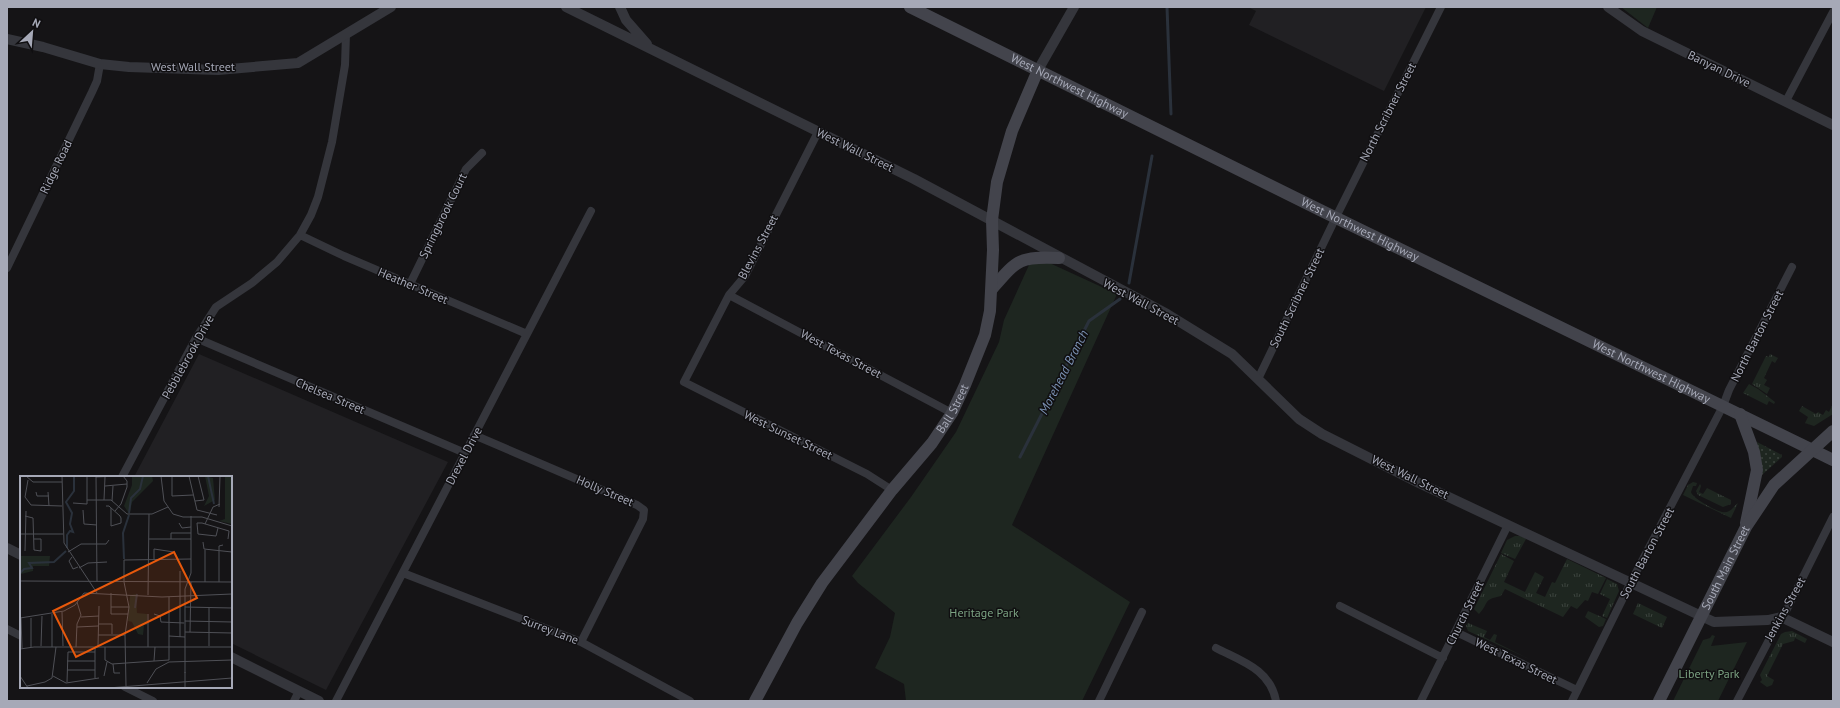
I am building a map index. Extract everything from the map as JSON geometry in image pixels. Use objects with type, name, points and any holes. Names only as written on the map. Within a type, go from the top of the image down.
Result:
[{"type":"main road","name":"West Northwest Highway","points":[[910,7],[1833,460]]},
{"type":"main road","name":"Ball Street","points":[[756,701],[797,623],[822,583],[892,490],[932,443],[952,414],[985,335],[992,290],[992,220],[997,182],[1012,131],[1038,70]]},
{"type":"main road","points":[[992,290],[1009,269],[1021,260],[1032,258],[1059,258]]},
{"type":"main road","points":[[1740,414],[1754,452],[1757,470],[1748,509],[1746,527]]},
{"type":"main road","name":"South Main Street","points":[[1659,701],[1746,527],[1774,485],[1833,431]]},
{"type":"street","name":"West Wall Street","points":[[7,39],[43,47],[100,64],[129,67],[218,70],[298,63],[391,7]]},
{"type":"street","name":"West Wall Street","points":[[566,7],[992,220],[1059,258],[1210,339],[1232,354],[1299,419],[1322,434],[1425,486],[1630,584],[1714,622],[1768,620],[1781,617]]},
{"type":"street","points":[[620,7],[632,29],[654,51]]},
{"type":"street","points":[[1038,70],[1074,7]]},
{"type":"street","name":"North Scribner Street","points":[[1336,217],[1441,7]]},
{"type":"street","name":"Banyan Drive","points":[[1608,7],[1642,31],[1833,125]]},
{"type":"street","points":[[1786,101],[1833,12]]},
{"type":"street","name":"Pebblebrook Drive","points":[[123,476],[196,338],[216,307],[252,283],[277,262],[300,235],[311,215],[318,197],[332,142],[345,65],[346,34]]},
{"type":"street","name":"Ridge Road","points":[[7,268],[92,92],[97,81],[100,64]]},
{"type":"street","name":"Blevins Street","points":[[684,382],[730,294],[745,276],[818,132]]},
{"type":"street","name":"Springbrook Court","points":[[410,284],[466,169],[482,153]]},
{"type":"street","name":"Drexel Drive","points":[[336,701],[591,211]]},
{"type":"street","name":"South Scribner Street","points":[[1258,379],[1336,217]]},
{"type":"street","name":"Heather Street","points":[[300,235],[344,256],[527,334]]},
{"type":"street","name":"North Barton Street","points":[[1723,406],[1729,390],[1792,267]]},
{"type":"street","name":"West Texas Street","points":[[730,294],[952,414]]},
{"type":"street","name":"Chelsea Street","points":[[196,338],[465,454]]},
{"type":"street","name":"West Sunset Street","points":[[684,382],[867,474],[892,490]]},
{"type":"street","name":"South Barton Street","points":[[1572,701],[1630,584],[1723,406]]},
{"type":"street","name":"Holly Street","points":[[474,435],[638,505],[644,510],[643,519],[581,642]]},
{"type":"street","name":"Jenkins Street","points":[[1736,701],[1781,617],[1787,609],[1833,517]]},
{"type":"street","name":"Church Street","points":[[1421,701],[1508,525]]},
{"type":"street","points":[[7,548],[20,554]]},
{"type":"street","name":"Surrey Lane","points":[[403,573],[581,642],[690,701]]},
{"type":"street","points":[[1340,606],[1443,658]]},
{"type":"street","points":[[1099,701],[1142,612]]},
{"type":"street","points":[[1781,617],[1833,642]]},
{"type":"street","points":[[7,629],[20,636]]},
{"type":"street","name":"West Texas Street","points":[[1456,632],[1577,690]]},
{"type":"street","points":[[1216,648],[1259,670],[1270,686],[1276,701]]},
{"type":"street","points":[[232,658],[319,701]]},
{"type":"street","points":[[127,688],[153,701]]},
{"type":"street","points":[[294,701],[299,691]]},
{"type":"shaded area","points":[[1248,7],[1426,7],[1384,91],[1249,25],[1256,11]]},
{"type":"shaded area","points":[[199,354],[448,462],[326,690],[232,643],[232,476],[135,476]]},
{"type":"green space","points":[[1621,7],[1657,7],[1648,28]]},
{"type":"green space","name":"Heritage Park","points":[[1043,260],[1117,294],[1012,525],[1130,602],[1082,701],[906,701],[904,684],[875,668],[890,637],[895,613],[858,583],[852,576],[911,497],[956,432],[999,342],[1004,320],[1029,265]]},
{"type":"green space","points":[[1770,354],[1778,358],[1775,363],[1772,361],[1764,378],[1767,380],[1764,385],[1770,388],[1767,394],[1752,384],[1766,356],[1769,357]]},
{"type":"green space","points":[[1749,384],[1775,402],[1774,404],[1769,401],[1767,405],[1743,393]]},
{"type":"green space","points":[[1833,404],[1833,414],[1814,426],[1805,423],[1808,417],[1799,411],[1802,406],[1816,414],[1818,412],[1823,415],[1826,410],[1829,412]]},
{"type":"green space","points":[[1757,442],[1782,455],[1782,457],[1762,475],[1760,475]]},
{"type":"green space","points":[[1693,482],[1697,483],[1696,486],[1693,486],[1691,492],[1692,495],[1715,509],[1722,512],[1727,512],[1738,503],[1731,518],[1683,495],[1688,485]]},
{"type":"green space","points":[[1700,484],[1701,486],[1699,492],[1703,494],[1707,488],[1731,500],[1731,504],[1723,507],[1698,495],[1696,491]]},
{"type":"green space","points":[[1515,536],[1521,536],[1526,539],[1515,559],[1501,553],[1507,540]]},
{"type":"green space","points":[[1501,554],[1514,561],[1504,582],[1525,592],[1535,572],[1544,577],[1536,593],[1545,597],[1552,582],[1555,583],[1567,559],[1606,578],[1598,594],[1592,592],[1588,601],[1585,600],[1577,609],[1571,606],[1563,617],[1505,589],[1501,596],[1489,600],[1479,614],[1474,609]]},
{"type":"green space","points":[[1607,579],[1617,584],[1619,591],[1607,618],[1602,616],[1610,599],[1600,594]]},
{"type":"green space","points":[[1638,603],[1667,617],[1662,628],[1633,614]]},
{"type":"green space","points":[[1588,611],[1606,619],[1603,626],[1599,627],[1585,617]]},
{"type":"green space","points":[[1468,623],[1487,631],[1484,637],[1490,640],[1494,634],[1497,635],[1495,642],[1529,659],[1468,631],[1466,626]]},
{"type":"green space","points":[[1792,631],[1807,639],[1805,643],[1795,638],[1794,641],[1783,644],[1767,676],[1774,680],[1772,685],[1767,687],[1760,682],[1762,680],[1760,675],[1781,634]]},
{"type":"green space","name":"Liberty Park","points":[[1712,635],[1715,636],[1711,646],[1747,642],[1718,701],[1673,701],[1703,640],[1710,638]]},
{"type":"waterway","name":"Morehead Branch","points":[[1167,7],[1171,114]]},
{"type":"waterway","name":"Morehead Branch","points":[[1129,283],[1152,156]]},
{"type":"waterway","name":"Morehead Branch","points":[[1020,457],[1089,321],[1120,299]]}]
